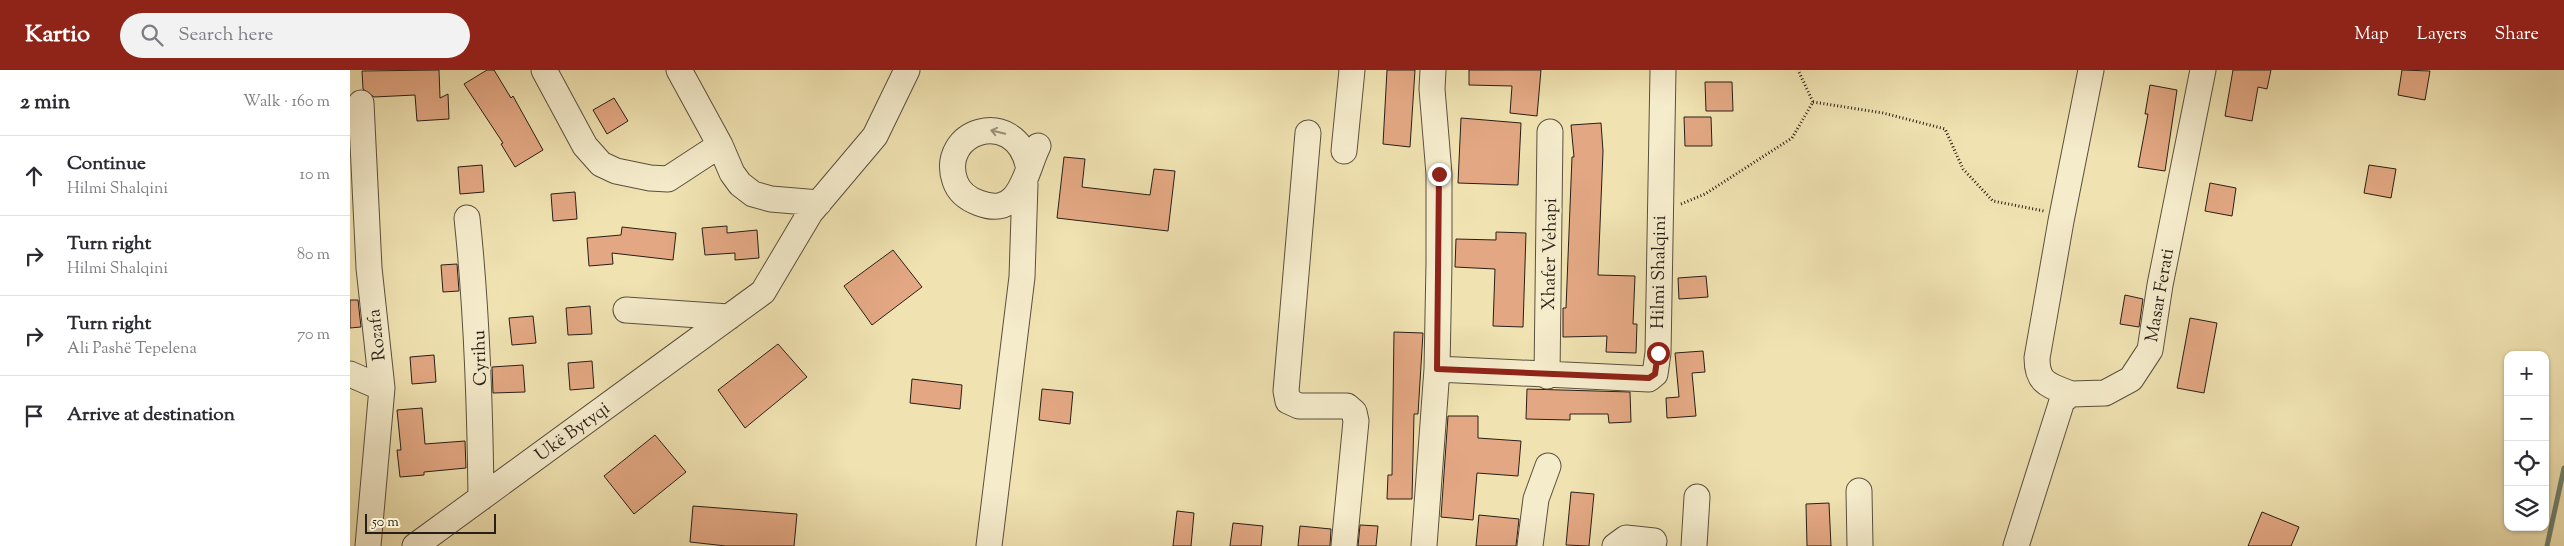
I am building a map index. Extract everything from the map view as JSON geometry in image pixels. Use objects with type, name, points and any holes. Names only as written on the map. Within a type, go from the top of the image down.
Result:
[{"type":"street","points":[[544,70],[585,146],[601,164],[616,171],[650,178],[668,179],[720,145]]},
{"type":"street","points":[[680,70],[720,145],[732,173],[740,184],[753,194],[790,202],[819,203]]},
{"type":"street","name":"Ukë Bytyqi","points":[[415,546],[763,292],[810,214],[875,136],[907,70]]},
{"type":"street","points":[[1344,151],[1352,70]]},
{"type":"street","points":[[1424,546],[1437,369],[1439,174],[1433,70]]},
{"type":"street","name":"Hilmi Shalqini","points":[[1437,369],[1547,376],[1649,378],[1655,374],[1658,353],[1663,70]]},
{"type":"street","points":[[2016,546],[2060,404],[2071,394],[2042,381],[2037,372],[2036,358],[2091,70]]},
{"type":"street","name":"Masar Ferati","points":[[2071,394],[2104,393],[2125,383],[2131,379],[2150,350],[2160,285],[2203,70]]},
{"type":"street","name":"Rozafa","points":[[362,103],[369,268],[382,388],[360,520],[368,546]]},
{"type":"street","name":"Xhafer Vehapi","points":[[1547,376],[1550,132]]},
{"type":"street","points":[[1308,133],[1286,391],[1288,400],[1299,406],[1347,406],[1354,412],[1356,421],[1344,546]]},
{"type":"street","points":[[989,546],[1022,277],[1030,165]]},
{"type":"street","name":"Cyrihu","points":[[467,218],[476,297],[480,376],[481,498]]},
{"type":"street","points":[[626,310],[729,317]]},
{"type":"street","name":"Rozafa","points":[[350,374],[382,388]]},
{"type":"street","points":[[1530,546],[1536,499],[1548,466]]},
{"type":"street","points":[[1859,491],[1860,546]]},
{"type":"street","points":[[1694,546],[1697,497]]},
{"type":"street","points":[[1615,546],[1626,538],[1654,540]]},
{"type":"path","points":[[1798,70],[1813,102]]},
{"type":"path","points":[[1659,213],[1705,194],[1792,138],[1813,102]]},
{"type":"path","points":[[1813,102],[1883,113],[1944,129],[1963,169],[1993,201],[2062,214]]},
{"type":"building","points":[[439,70],[440,98],[448,94],[449,119],[417,121],[415,95],[374,97],[363,89],[362,71]]},
{"type":"building","points":[[487,70],[494,70],[511,98],[513,96],[543,150],[515,167],[501,144],[503,143],[464,84]]},
{"type":"building","points":[[1387,70],[1415,70],[1410,147],[1383,144]]},
{"type":"building","points":[[1469,70],[1541,70],[1537,116],[1510,113],[1512,86],[1469,85]]},
{"type":"building","points":[[2233,70],[2271,70],[2267,89],[2258,87],[2252,121],[2225,116]]},
{"type":"building","points":[[2402,70],[2430,71],[2425,100],[2398,95]]},
{"type":"building","points":[[1705,82],[1732,82],[1733,111],[1706,111]]},
{"type":"building","points":[[2150,85],[2177,90],[2165,171],[2138,167],[2148,114],[2145,114]]},
{"type":"building","points":[[614,98],[628,121],[607,134],[593,110]]},
{"type":"building","points":[[1684,117],[1711,117],[1712,146],[1685,146]]},
{"type":"building","points":[[1461,118],[1521,123],[1518,185],[1458,183]]},
{"type":"building","points":[[1601,123],[1603,151],[1598,275],[1635,276],[1633,324],[1637,324],[1636,353],[1606,352],[1607,336],[1563,337],[1563,308],[1566,308],[1572,157],[1574,157],[1571,125]]},
{"type":"building","points":[[1064,157],[1085,159],[1082,187],[1150,195],[1154,169],[1175,171],[1168,231],[1057,218]]},
{"type":"building","points":[[482,165],[484,192],[460,194],[458,167]]},
{"type":"building","points":[[2369,165],[2396,169],[2391,198],[2364,193]]},
{"type":"building","points":[[2210,183],[2236,188],[2232,216],[2205,211]]},
{"type":"building","points":[[575,192],[577,219],[553,221],[551,194]]},
{"type":"building","points":[[727,226],[727,233],[757,230],[759,258],[735,260],[735,253],[705,255],[702,228]]},
{"type":"building","points":[[622,227],[676,233],[673,260],[612,253],[613,264],[589,266],[587,238],[621,235]]},
{"type":"building","points":[[1496,232],[1526,233],[1523,327],[1493,326],[1495,269],[1455,267],[1456,239],[1496,240]]},
{"type":"building","points":[[893,250],[922,287],[872,325],[844,286]]},
{"type":"building","points":[[457,264],[459,291],[443,292],[441,265]]},
{"type":"building","points":[[1706,276],[1708,297],[1679,299],[1678,278]]},
{"type":"building","points":[[2125,295],[2143,299],[2139,327],[2120,324]]},
{"type":"building","points":[[350,300],[358,300],[361,327],[350,328]]},
{"type":"building","points":[[590,306],[592,334],[568,335],[566,308]]},
{"type":"building","points":[[533,316],[536,343],[512,345],[509,318]]},
{"type":"building","points":[[2190,318],[2217,323],[2204,393],[2177,388]]},
{"type":"building","points":[[1394,332],[1423,333],[1418,414],[1414,414],[1412,499],[1387,499],[1388,475],[1392,475]]},
{"type":"building","points":[[778,344],[807,377],[745,428],[718,390]]},
{"type":"building","points":[[1703,351],[1705,372],[1692,373],[1696,416],[1667,418],[1666,398],[1679,397],[1675,353]]},
{"type":"building","points":[[434,355],[436,382],[412,384],[410,357]]},
{"type":"building","points":[[592,361],[594,388],[570,390],[568,363]]},
{"type":"building","points":[[523,365],[525,392],[493,393],[492,367]]},
{"type":"building","points":[[912,379],[962,385],[960,409],[910,403]]},
{"type":"building","points":[[1042,389],[1073,392],[1070,424],[1039,420]]},
{"type":"building","points":[[1527,389],[1630,392],[1631,422],[1609,423],[1608,414],[1570,414],[1570,420],[1526,419]]},
{"type":"building","points":[[422,408],[425,444],[465,441],[466,468],[424,472],[424,475],[400,477],[397,450],[401,450],[397,410]]},
{"type":"building","points":[[1448,416],[1478,416],[1478,438],[1521,441],[1518,476],[1477,473],[1473,520],[1441,517]]},
{"type":"building","points":[[655,435],[686,472],[634,514],[604,476]]},
{"type":"building","points":[[1571,492],[1594,494],[1589,546],[1566,545]]},
{"type":"building","points":[[1829,503],[1831,546],[1807,546],[1806,504]]},
{"type":"building","points":[[693,506],[797,514],[794,546],[726,546],[690,542]]},
{"type":"building","points":[[1177,511],[1194,513],[1191,546],[1173,546]]},
{"type":"building","points":[[2262,512],[2299,527],[2291,546],[2248,546]]},
{"type":"building","points":[[1479,515],[1519,519],[1516,546],[1476,546]]},
{"type":"building","points":[[1233,523],[1263,526],[1261,546],[1230,546]]},
{"type":"building","points":[[1360,525],[1378,526],[1376,546],[1358,546]]},
{"type":"building","points":[[1300,526],[1331,529],[1330,546],[1298,546]]},
{"type":"waterway","points":[[2547,546],[2564,468]]},
{"type":"route","points":[[1439,174],[1437,369],[1547,376],[1649,378],[1655,374],[1658,353]]}]
